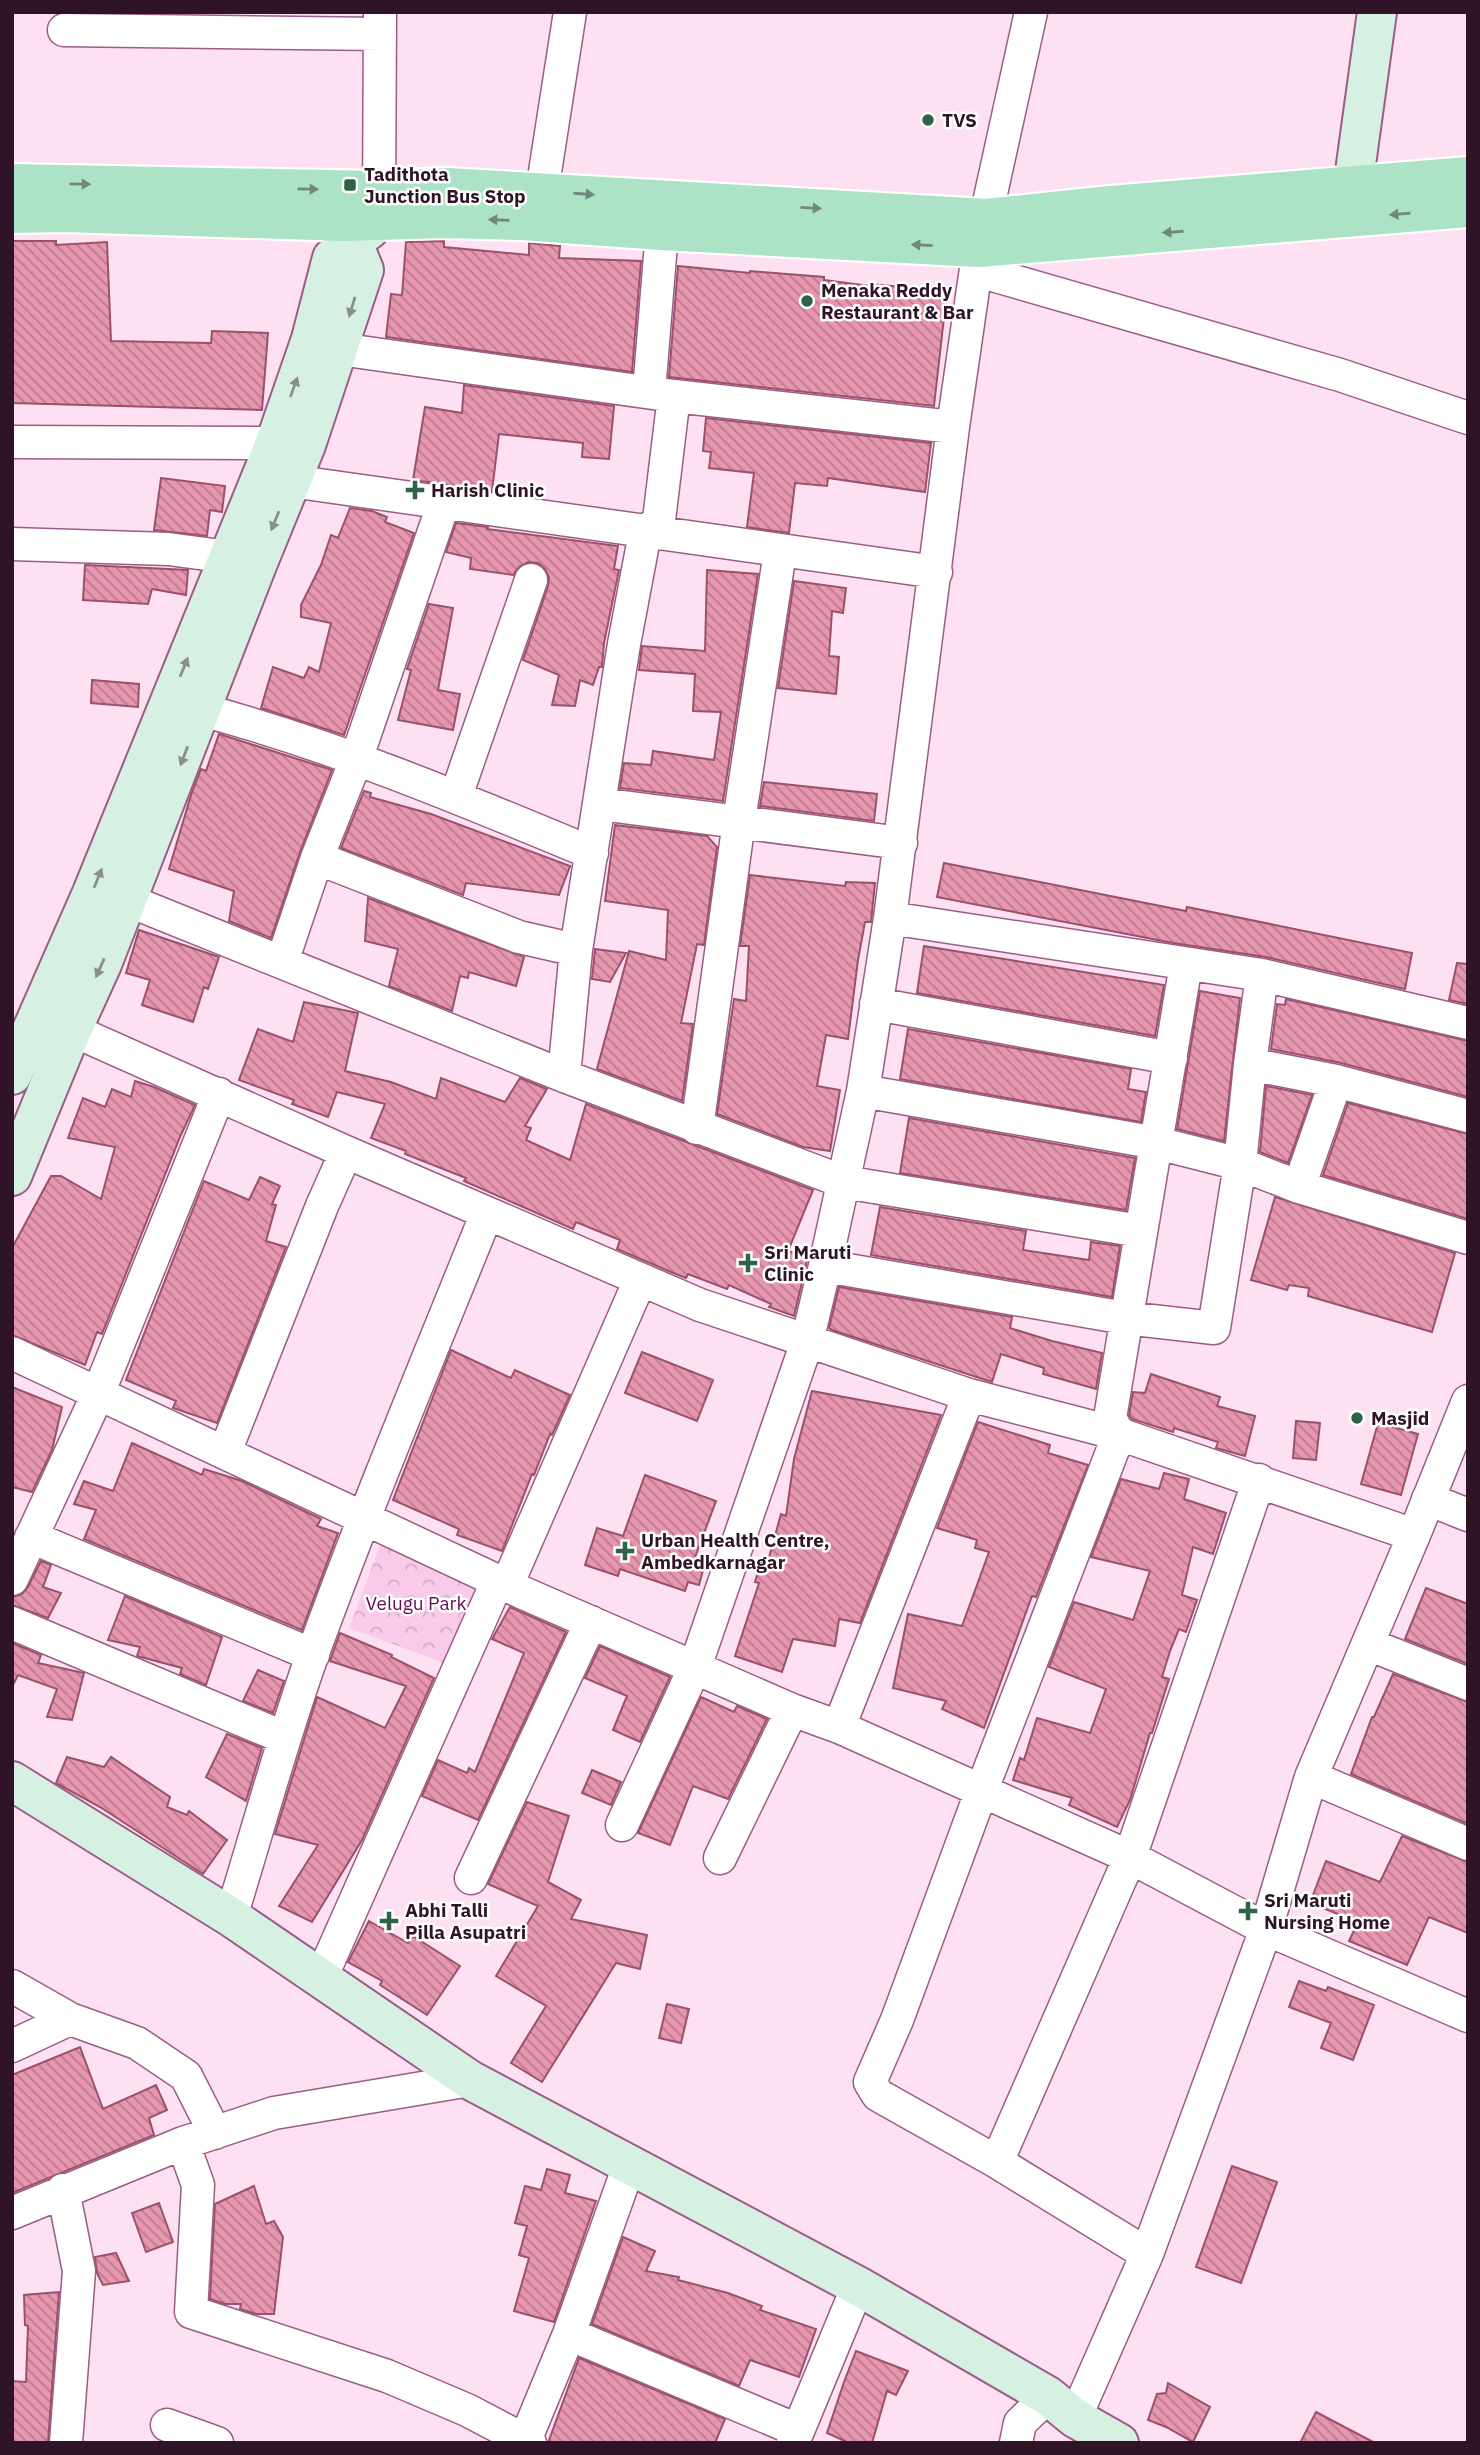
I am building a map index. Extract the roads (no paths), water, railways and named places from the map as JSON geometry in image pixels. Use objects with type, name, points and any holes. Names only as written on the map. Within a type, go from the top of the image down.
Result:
[{"type":"main road","points":[[1353,186],[1377,12]]},
{"type":"main road","points":[[12,1075],[92,893],[275,443],[311,340],[332,258],[371,218],[447,187],[542,191],[982,233],[1124,204],[1468,176]]},
{"type":"main road","points":[[12,183],[371,218]]},
{"type":"main road","points":[[12,214],[523,221],[662,232],[982,233],[1468,208]]},
{"type":"main road","points":[[12,1176],[128,900],[291,481],[339,349],[363,270],[371,218]]},
{"type":"main road","points":[[12,1781],[231,1917],[470,2080],[858,2286],[1119,2443]]},
{"type":"street","points":[[542,191],[570,12]]},
{"type":"street","points":[[622,1825],[695,1667],[807,1342],[844,1182],[863,1091],[901,843],[953,427],[982,233],[1031,12]]},
{"type":"street","points":[[64,30],[380,23],[371,218]]},
{"type":"street","points":[[564,1076],[576,950],[624,644],[645,533],[659,520],[662,232]]},
{"type":"street","points":[[982,233],[996,276],[1340,375],[1468,418]]},
{"type":"street","points":[[339,349],[662,394],[953,427]]},
{"type":"street","points":[[12,442],[275,443]]},
{"type":"street","points":[[291,481],[936,572]]},
{"type":"street","points":[[282,962],[317,858],[356,760],[444,502]]},
{"type":"street","points":[[12,544],[168,549],[229,557]]},
{"type":"street","points":[[697,1128],[739,821],[780,552]]},
{"type":"street","points":[[456,796],[531,580]]},
{"type":"street","points":[[202,710],[257,725],[456,796],[592,853]]},
{"type":"street","points":[[600,804],[901,843]]},
{"type":"street","points":[[317,858],[519,937],[576,950]]},
{"type":"street","points":[[128,900],[564,1076],[844,1182],[1140,1231]]},
{"type":"street","points":[[890,918],[1262,975],[1468,1023]]},
{"type":"street","points":[[1119,1434],[1110,1418],[1186,964]]},
{"type":"street","points":[[825,1266],[1125,1318],[1214,1328],[1240,1164],[1262,975]]},
{"type":"street","points":[[876,1004],[1171,1058]]},
{"type":"street","points":[[72,1030],[699,1305],[969,1395],[1119,1434],[1414,1535]]},
{"type":"street","points":[[1250,1064],[1336,1081],[1468,1116]]},
{"type":"street","points":[[1299,1187],[1336,1081]]},
{"type":"street","points":[[863,1091],[1157,1143],[1240,1164],[1299,1187],[1468,1238]]},
{"type":"street","points":[[12,1579],[98,1394],[219,1094]]},
{"type":"street","points":[[225,1452],[346,1152]]},
{"type":"street","points":[[231,1917],[313,1654],[364,1518],[487,1213]]},
{"type":"street","points":[[321,1978],[640,1280]]},
{"type":"street","points":[[12,1353],[502,1582],[792,1710],[839,1727],[1130,1857],[1266,1928],[1468,2015]]},
{"type":"street","points":[[839,1727],[969,1395]]},
{"type":"street","points":[[1016,2443],[1020,2423],[1062,2407],[1147,2254],[1266,1928],[1311,1777],[1468,1401]]},
{"type":"street","points":[[1119,1434],[981,1792],[897,2020],[870,2082],[878,2095],[997,2162],[1147,2254]]},
{"type":"street","points":[[997,2162],[1130,1857],[1259,1480]]},
{"type":"street","points":[[1428,1499],[1468,1515]]},
{"type":"street","points":[[32,1537],[313,1654]]},
{"type":"street","points":[[471,1878],[591,1622]]},
{"type":"street","points":[[12,1623],[285,1738]]},
{"type":"street","points":[[1368,1644],[1468,1684]]},
{"type":"street","points":[[720,1858],[792,1710]]},
{"type":"street","points":[[1311,1777],[1468,1844]]},
{"type":"street","points":[[12,1986],[70,2019],[137,2043],[186,2076],[215,2133]]},
{"type":"street","points":[[12,2046],[70,2019]]},
{"type":"street","points":[[12,2213],[183,2143],[274,2113],[470,2080]]},
{"type":"street","points":[[183,2143],[198,2185],[191,2312],[387,2376],[467,2410],[526,2442],[569,2334],[630,2164]]},
{"type":"street","points":[[63,2190],[79,2271],[66,2443]]},
{"type":"street","points":[[569,2334],[795,2436],[858,2286]]},
{"type":"street","points":[[167,2425],[217,2443]]},
{"type":"place","name":"TVS","points":[[928,120]]},
{"type":"place","name":"Tadithota Junction Bus Stop","points":[[350,185]]},
{"type":"place","name":"Menaka Reddy Restaurant & Bar","points":[[807,301]]},
{"type":"place","name":"Harish Clinic","points":[[415,490]]},
{"type":"place","name":"Sri Maruti Clinic","points":[[748,1263]]},
{"type":"place","name":"Masjid","points":[[1357,1418]]},
{"type":"place","name":"Urban Health Centre, Ambedkarnagar","points":[[625,1551]]},
{"type":"place","name":"Sri Maruti Nursing Home","points":[[1248,1911]]},
{"type":"place","name":"Abhi Talli Pilla Asupatri","points":[[389,1921]]},
{"type":"park label","name":"Velugu Park","points":[[416,1603]]}]
